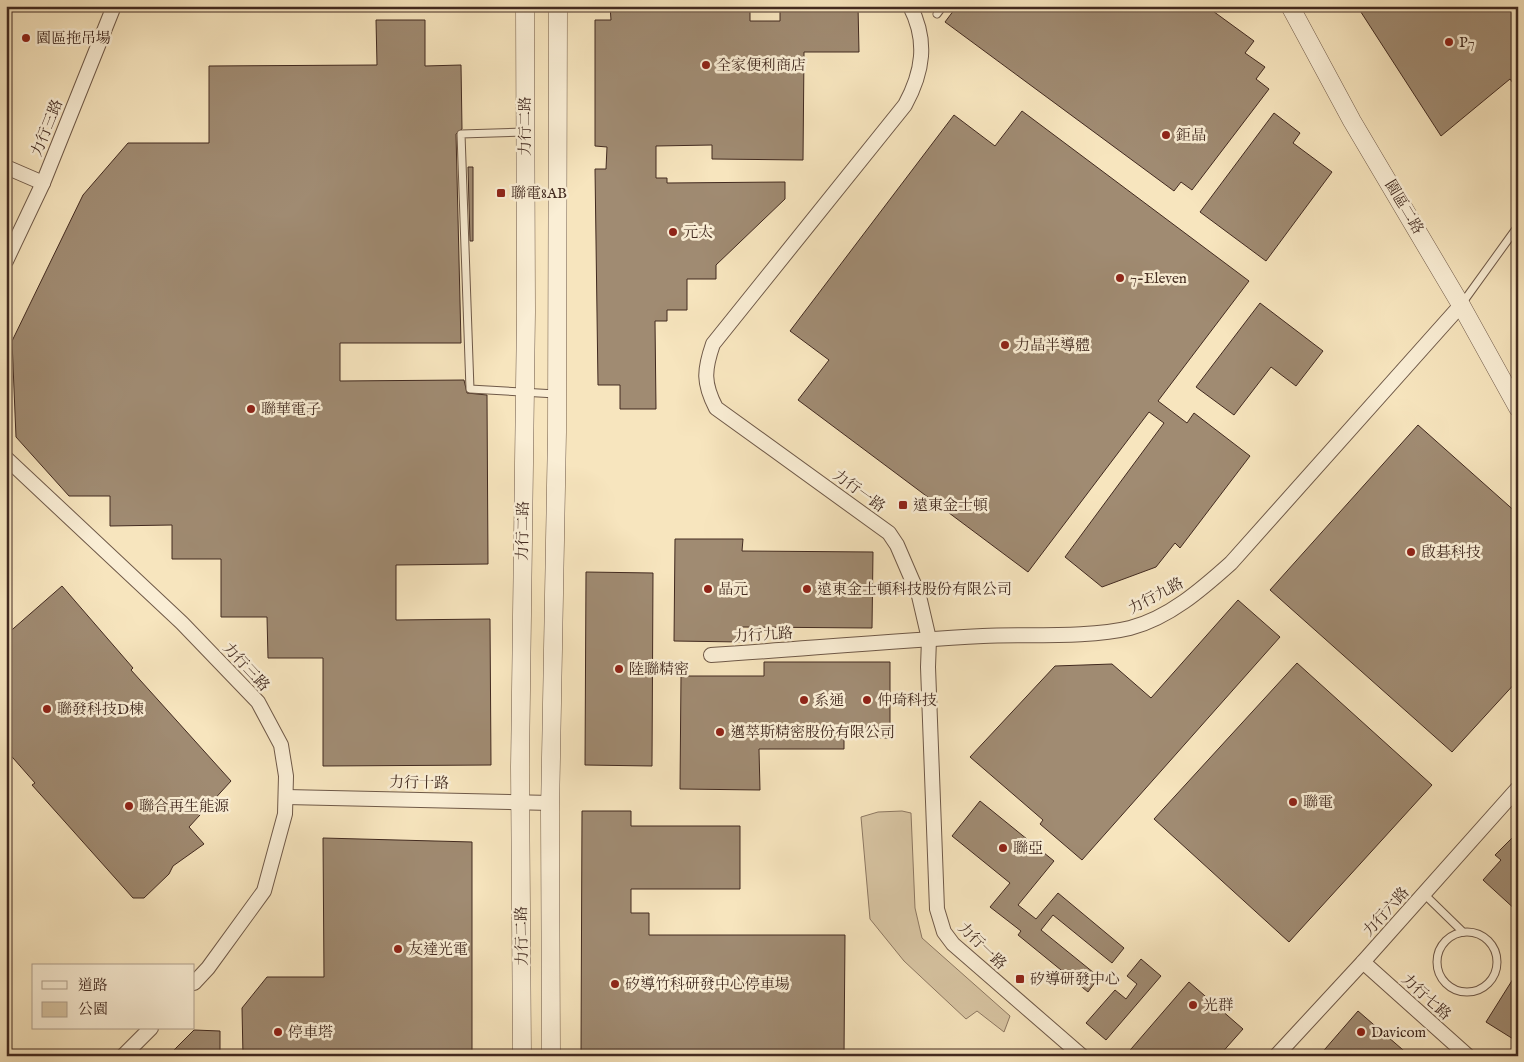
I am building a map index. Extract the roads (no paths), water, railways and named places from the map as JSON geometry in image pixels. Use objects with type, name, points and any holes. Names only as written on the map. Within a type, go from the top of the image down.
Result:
[{"type":"street","name":"力行三路","points":[[6,261],[43,183],[114,6]]},
{"type":"street","name":"力行二路","points":[[522,1056],[520,801],[525,393],[525,6]]},
{"type":"street","name":"力行二路","points":[[551,1056],[551,802],[557,394],[558,6]]},
{"type":"street","name":"力行一路","points":[[910,6],[917,20],[922,50],[917,82],[909,97],[713,344],[705,377],[709,394],[716,408],[889,532],[897,544],[919,596],[929,639],[928,676],[937,909],[944,932],[953,944],[1082,1056]]},
{"type":"street","name":"園區二路","points":[[1290,6],[1352,121],[1461,304],[1518,408]]},
{"type":"street","points":[[6,167],[43,183]]},
{"type":"street","name":"力行九路","points":[[711,654],[929,639],[1084,633],[1130,628],[1160,615],[1196,594],[1230,563],[1301,486],[1461,304]]},
{"type":"street","name":"力行三路","points":[[6,458],[182,623],[258,702],[281,745],[286,797],[285,814],[264,890],[208,968],[195,982]]},
{"type":"street","name":"力行六路","points":[[1276,1056],[1363,962],[1518,788]]},
{"type":"street","name":"力行十路","points":[[286,797],[551,802]]},
{"type":"street","name":"力行七路","points":[[1363,962],[1468,1056]]},
{"type":"street","points":[[123,1056],[149,1030]]},
{"type":"lane","points":[[937,14],[943,6]]},
{"type":"lane","points":[[524,132],[461,134],[470,389],[557,394]]},
{"type":"lane","points":[[1461,304],[1518,226]]},
{"type":"lane","points":[[1424,894],[1463,932],[1483,936],[1496,952],[1498,962],[1493,977],[1483,989],[1464,993],[1446,985],[1437,968],[1440,948],[1454,935],[1463,932]]},
{"type":"place","name":"園區拖吊場","points":[[26,38]]},
{"type":"place","name":"P7","points":[[1449,42]]},
{"type":"place","name":"全家便利商店","points":[[706,65]]},
{"type":"place","name":"鉅晶","points":[[1166,135]]},
{"type":"place","name":"聯電8AB","points":[[501,193]]},
{"type":"place","name":"元太","points":[[673,232]]},
{"type":"place","name":"7-Eleven","points":[[1120,278]]},
{"type":"place","name":"力晶半導體","points":[[1005,345]]},
{"type":"place","name":"聯華電子","points":[[251,409]]},
{"type":"place","name":"遠東金士頓","points":[[903,505]]},
{"type":"place","name":"啟碁科技","points":[[1411,552]]},
{"type":"place","name":"晶元","points":[[708,589]]},
{"type":"place","name":"遠東金士頓科技股份有限公司","points":[[807,589]]},
{"type":"place","name":"陸聯精密","points":[[619,669]]},
{"type":"place","name":"系通","points":[[804,700]]},
{"type":"place","name":"仲琦科技","points":[[867,700]]},
{"type":"place","name":"聯發科技D棟","points":[[47,709]]},
{"type":"place","name":"邁萃斯精密股份有限公司","points":[[720,732]]},
{"type":"place","name":"聯電","points":[[1293,802]]},
{"type":"place","name":"聯合再生能源","points":[[129,806]]},
{"type":"place","name":"聯亞","points":[[1003,848]]},
{"type":"place","name":"友達光電","points":[[398,949]]},
{"type":"place","name":"矽導研發中心","points":[[1020,979]]},
{"type":"place","name":"矽導竹科研發中心停車場","points":[[615,984]]},
{"type":"place","name":"光群","points":[[1193,1005]]},
{"type":"place","name":"停車塔","points":[[278,1032]]},
{"type":"place","name":"Davicom","points":[[1361,1032]]}]
